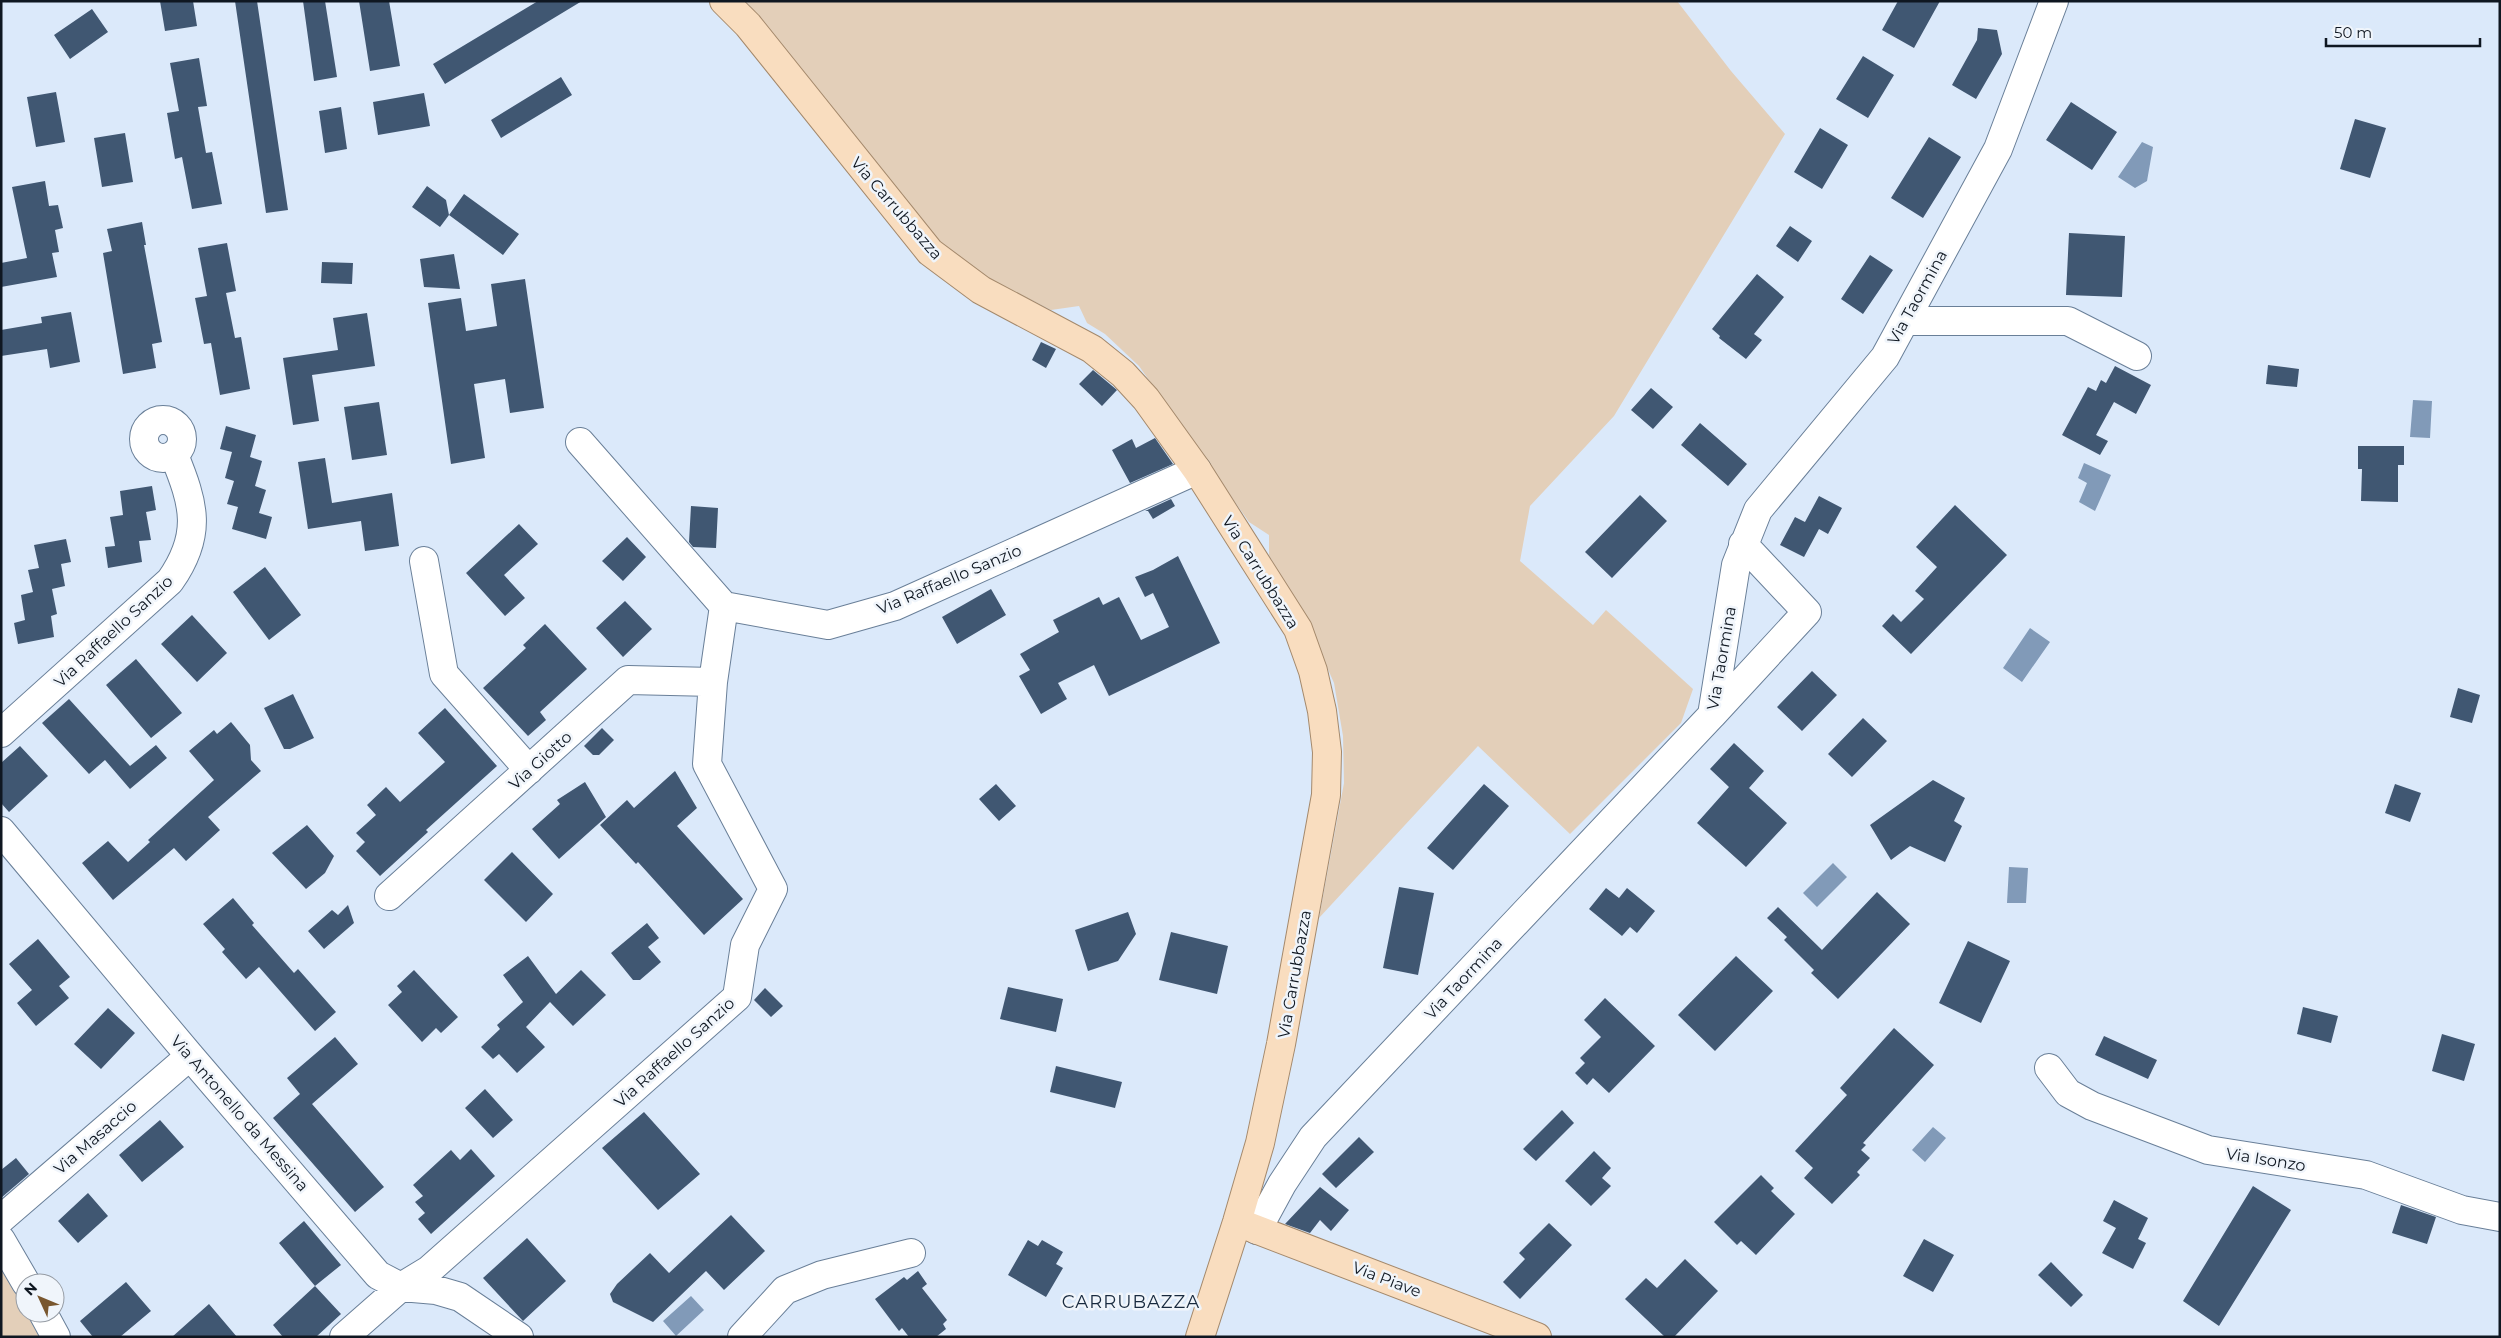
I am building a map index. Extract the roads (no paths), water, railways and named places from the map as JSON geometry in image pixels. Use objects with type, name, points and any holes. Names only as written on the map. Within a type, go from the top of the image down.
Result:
[{"type":"main road","name":"Via Carrubbazza","points":[[724,1],[748,25],[930,252],[981,290],[1060,330],[1092,349],[1123,374],[1146,399],[1197,470],[1298,629],[1316,687],[1327,752],[1326,795],[1281,1044],[1260,1143],[1247,1226],[1200,1337]]},
{"type":"main road","name":"Via Piave","points":[[1247,1226],[1537,1337]]},
{"type":"street","name":"Via Taormina","points":[[1247,1226],[1282,1184],[1313,1137],[1712,715],[1736,565],[1758,510],[1885,356],[1998,149],[2054,1]]},
{"type":"street","points":[[1905,321],[2068,321],[2137,356]]},
{"type":"street","points":[[580,442],[724,606]]},
{"type":"street","name":"Via Raffaello Sanzio","points":[[1,733],[170,581],[184,562],[193,523],[188,489],[174,454]]},
{"type":"street","name":"Via Raffaello Sanzio","points":[[344,1337],[401,1287],[429,1270],[737,997],[745,946],[773,889],[707,764],[713,682],[724,606],[828,625],[894,606],[1197,470]]},
{"type":"street","points":[[1712,715],[1807,612],[1743,544]]},
{"type":"street","points":[[424,561],[444,674],[529,770]]},
{"type":"street","name":"Via Giotto","points":[[389,896],[628,680],[713,682]]},
{"type":"street","name":"Via Antonello da Messina","points":[[1,831],[190,1056],[378,1275],[401,1287],[436,1290],[460,1298],[519,1337]]},
{"type":"street","name":"Via Masaccio","points":[[1,1219],[190,1056]]},
{"type":"street","name":"Via Isonzo","points":[[2049,1068],[2068,1093],[2092,1106],[2208,1150],[2366,1175],[2462,1210],[2500,1217]]},
{"type":"street","points":[[1,1240],[20,1273]]},
{"type":"street","points":[[742,1337],[785,1290],[822,1275],[911,1253]]},
{"type":"street","points":[[48,1323],[56,1337]]},
{"type":"water","points":[[2142,142],[2153,147],[2147,181],[2135,188],[2118,177]]},
{"type":"water","points":[[2413,400],[2432,401],[2430,438],[2410,437]]},
{"type":"water","points":[[2084,463],[2111,475],[2095,511],[2079,502],[2087,483],[2078,478]]},
{"type":"water","points":[[2030,628],[2050,642],[2022,682],[2003,668]]},
{"type":"water","points":[[1833,863],[1847,877],[1817,907],[1803,893]]},
{"type":"water","points":[[2009,867],[2028,868],[2026,903],[2007,903]]},
{"type":"water","points":[[1933,1127],[1946,1138],[1925,1162],[1912,1150]]},
{"type":"water","points":[[691,1296],[704,1310],[676,1336],[663,1321]]},
{"type":"district","name":"CARRUBAZZA","points":[[1131,1302]]}]
